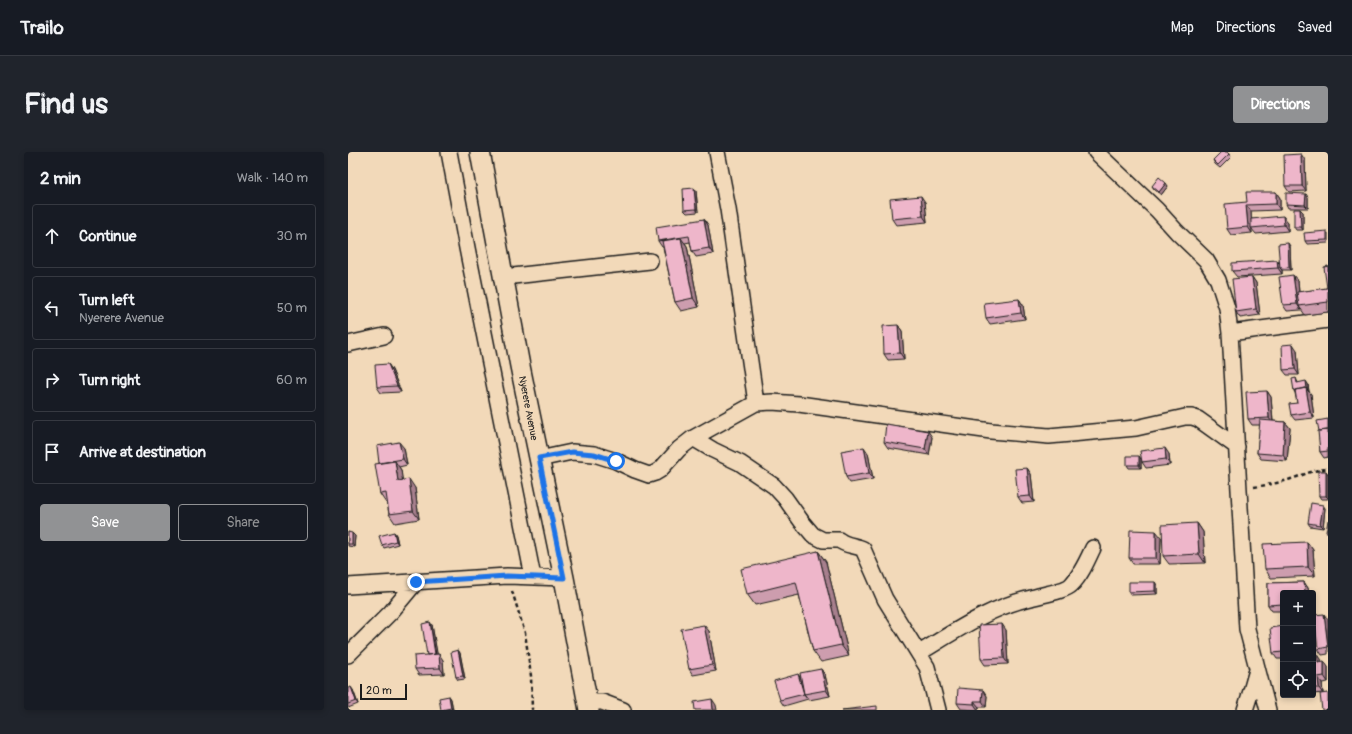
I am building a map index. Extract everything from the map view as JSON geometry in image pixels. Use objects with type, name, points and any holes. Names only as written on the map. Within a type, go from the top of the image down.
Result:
[{"type":"main road","name":"Nyerere Avenue","points":[[480,152],[588,706]]},
{"type":"street","points":[[449,152],[533,577]]},
{"type":"street","points":[[717,152],[728,209],[756,403]]},
{"type":"street","points":[[1096,152],[1158,210],[1177,232],[1206,260],[1218,280],[1227,308],[1237,447],[1246,629],[1268,710]]},
{"type":"street","points":[[504,277],[650,261]]},
{"type":"street","points":[[1230,333],[1328,320]]},
{"type":"street","points":[[348,344],[384,336]]},
{"type":"street","points":[[539,458],[572,452],[594,454],[616,461],[649,475],[660,470],[678,449],[693,438],[756,403],[772,402],[799,404],[991,431],[1049,436],[1136,428],[1192,417],[1204,422],[1237,447]]},
{"type":"street","points":[[693,438],[712,450],[740,463],[774,486],[813,535],[823,540],[839,540],[848,545],[858,546],[863,549],[885,599],[928,667],[938,710]]},
{"type":"street","points":[[919,653],[984,615],[1019,600],[1054,592],[1070,586],[1084,568],[1093,548]]},
{"type":"street","points":[[348,586],[507,576],[564,578]]},
{"type":"street","points":[[348,655],[391,612],[416,582]]},
{"type":"street","points":[[1244,710],[1257,669]]},
{"type":"street","points":[[588,706],[602,702],[623,710]]},
{"type":"path","points":[[1239,488],[1269,485],[1292,479],[1319,469],[1328,469]]},
{"type":"path","points":[[507,576],[525,633],[531,676],[532,710]]},
{"type":"building","points":[[1221,152],[1227,152],[1229,154],[1218,165],[1213,160]]},
{"type":"building","points":[[1301,154],[1302,186],[1285,186],[1284,155]]},
{"type":"building","points":[[1159,177],[1166,183],[1159,192],[1152,186]]},
{"type":"building","points":[[694,188],[696,209],[684,210],[683,189]]},
{"type":"building","points":[[1246,192],[1276,192],[1276,204],[1246,205],[1248,227],[1227,229],[1225,204],[1247,202]]},
{"type":"building","points":[[1286,193],[1306,194],[1305,205],[1286,204]]},
{"type":"building","points":[[921,196],[923,216],[892,219],[890,199]]},
{"type":"building","points":[[1294,209],[1300,209],[1301,227],[1294,227]]},
{"type":"building","points":[[1283,216],[1284,225],[1251,228],[1251,219]]},
{"type":"building","points":[[704,219],[709,248],[692,251],[689,236],[658,241],[656,227]]},
{"type":"building","points":[[1327,231],[1327,240],[1305,241],[1304,233]]},
{"type":"building","points":[[681,238],[693,298],[675,302],[662,241]]},
{"type":"building","points":[[1288,243],[1289,267],[1280,268],[1278,244]]},
{"type":"building","points":[[1277,260],[1278,268],[1232,271],[1232,263]]},
{"type":"building","points":[[1328,266],[1328,302],[1299,306],[1297,292],[1327,288],[1324,267]]},
{"type":"building","points":[[1293,275],[1297,304],[1283,305],[1279,277]]},
{"type":"building","points":[[1252,277],[1256,309],[1236,312],[1232,279]]},
{"type":"building","points":[[1019,299],[1021,313],[986,318],[984,303]]},
{"type":"building","points":[[898,325],[900,353],[884,354],[883,326]]},
{"type":"building","points":[[1293,344],[1295,369],[1283,370],[1282,345]]},
{"type":"building","points":[[388,364],[397,386],[377,387],[375,365]]},
{"type":"building","points":[[1296,378],[1297,383],[1306,381],[1307,389],[1294,391],[1292,379]]},
{"type":"building","points":[[1306,388],[1310,412],[1291,415],[1289,404],[1297,403],[1295,390]]},
{"type":"building","points":[[1267,391],[1269,418],[1248,419],[1246,392]]},
{"type":"building","points":[[1328,419],[1328,430],[1319,431],[1317,421]]},
{"type":"building","points":[[1260,420],[1285,422],[1283,455],[1257,453]]},
{"type":"building","points":[[886,424],[928,431],[925,449],[884,442]]},
{"type":"building","points":[[1328,430],[1328,451],[1320,452],[1318,431]]},
{"type":"building","points":[[399,442],[403,459],[379,463],[377,446]]},
{"type":"building","points":[[864,447],[869,473],[846,477],[841,451]]},
{"type":"building","points":[[1165,448],[1166,459],[1142,462],[1140,451]]},
{"type":"building","points":[[1127,456],[1139,456],[1139,465],[1127,465]]},
{"type":"building","points":[[395,461],[398,481],[409,479],[413,511],[389,514],[386,493],[380,494],[375,464]]},
{"type":"building","points":[[1027,468],[1030,496],[1018,497],[1015,469]]},
{"type":"building","points":[[1318,471],[1326,471],[1326,496],[1319,496]]},
{"type":"building","points":[[1311,503],[1323,505],[1320,525],[1308,523]]},
{"type":"building","points":[[1328,520],[1328,532],[1326,532]]},
{"type":"building","points":[[1197,523],[1199,554],[1163,556],[1162,525]]},
{"type":"building","points":[[1130,530],[1156,531],[1156,558],[1129,558]]},
{"type":"building","points":[[348,532],[352,533],[352,544],[348,544]]},
{"type":"building","points":[[394,532],[396,541],[382,545],[379,536]]},
{"type":"building","points":[[1307,542],[1308,567],[1265,569],[1263,544]]},
{"type":"building","points":[[818,551],[841,645],[813,651],[796,582],[747,594],[741,569]]},
{"type":"building","points":[[1129,582],[1155,582],[1155,591],[1129,592]]},
{"type":"building","points":[[1304,582],[1305,590],[1280,590],[1280,604],[1268,605],[1268,583]]},
{"type":"building","points":[[1324,614],[1328,647],[1318,649],[1316,615]]},
{"type":"building","points":[[430,622],[435,654],[427,655],[422,624]]},
{"type":"building","points":[[1002,624],[1004,658],[981,659],[979,625]]},
{"type":"building","points":[[704,625],[712,665],[689,669],[681,629]]},
{"type":"building","points":[[1280,626],[1280,652],[1273,653],[1270,628]]},
{"type":"building","points":[[458,650],[463,676],[456,677],[451,652]]},
{"type":"building","points":[[1316,653],[1318,662],[1324,661],[1324,676],[1318,677],[1319,688],[1316,688]]},
{"type":"building","points":[[439,654],[440,668],[415,669],[414,656]]},
{"type":"building","points":[[821,669],[826,690],[804,694],[800,673]]},
{"type":"building","points":[[798,674],[804,694],[780,700],[774,681]]},
{"type":"building","points":[[351,687],[356,701],[348,704],[348,688]]},
{"type":"building","points":[[958,688],[983,690],[982,701],[974,701],[974,704],[957,703]]},
{"type":"building","points":[[1328,693],[1328,710],[1322,710],[1320,694]]},
{"type":"building","points":[[449,696],[451,708],[441,710],[439,698]]},
{"type":"building","points":[[712,699],[713,710],[695,710],[694,702]]},
{"type":"building","points":[[877,706],[877,710],[842,710]]},
{"type":"route","points":[[416,582],[507,576],[564,578],[539,458],[572,452],[594,454],[616,461]]}]
